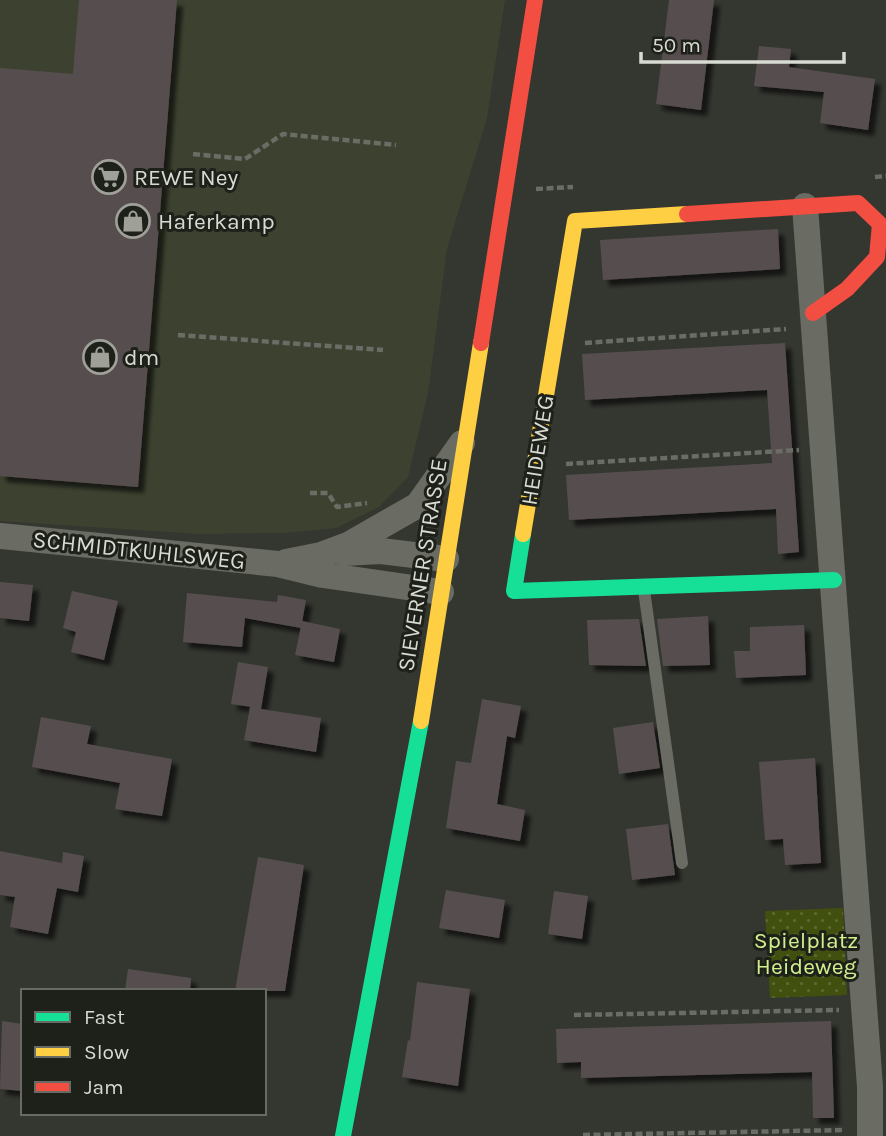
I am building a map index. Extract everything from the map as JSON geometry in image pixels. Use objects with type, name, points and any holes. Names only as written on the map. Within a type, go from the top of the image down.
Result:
[{"type":"main road","name":"SIEVERNER STRASSE","points":[[343,1136],[411,780],[534,0]]},
{"type":"main road","name":"HEIDEWEG","points":[[814,320],[848,289],[877,257],[880,224],[858,203],[575,221],[514,591],[834,580]]},
{"type":"street","points":[[805,206],[872,1104],[870,1133]]},
{"type":"street","name":"SCHMIDTKUHLSWEG","points":[[321,555],[370,534],[418,505],[465,439]]},
{"type":"street","name":"SCHMIDTKUHLSWEG","points":[[0,536],[278,564],[323,575],[441,592]]},
{"type":"street","name":"SCHMIDTKUHLSWEG","points":[[278,564],[321,555],[381,551],[446,559]]},
{"type":"lane","points":[[643,587],[682,863]]},
{"type":"path","points":[[193,155],[245,159],[283,134],[396,145]]},
{"type":"path","points":[[554,345],[814,320]]},
{"type":"path","points":[[178,335],[383,349]]},
{"type":"path","points":[[534,466],[824,448]]},
{"type":"path","points":[[310,493],[328,493],[337,507],[380,500],[402,515]]},
{"type":"path","points":[[574,1015],[865,1010]]},
{"type":"path","points":[[583,1135],[870,1133]]},
{"type":"shaded area","points":[[0,0],[505,0],[487,118],[447,249],[428,393],[408,477],[379,507],[336,528],[285,533],[199,534],[0,521]]},
{"type":"green space","name":"Spielplatz Heideweg","points":[[843,908],[847,995],[770,998],[765,911]]},
{"type":"building","points":[[79,0],[177,0],[138,487],[0,476],[0,68],[73,74]]},
{"type":"building","points":[[669,0],[714,0],[701,110],[656,104]]},
{"type":"building","points":[[759,46],[791,49],[789,67],[875,79],[868,130],[820,123],[824,92],[754,86]]},
{"type":"building","points":[[778,229],[780,269],[603,280],[600,240]]},
{"type":"building","points":[[785,343],[799,552],[778,554],[776,509],[569,520],[566,475],[772,463],[767,390],[585,400],[582,354]]},
{"type":"building","points":[[0,582],[33,585],[29,621],[0,618]]},
{"type":"building","points":[[72,591],[118,601],[104,660],[71,652],[76,632],[63,628]]},
{"type":"building","points":[[187,593],[277,602],[278,595],[306,600],[301,628],[245,618],[242,647],[183,642]]},
{"type":"building","points":[[708,616],[710,665],[663,666],[657,619]]},
{"type":"building","points":[[639,619],[646,666],[589,665],[587,620]]},
{"type":"building","points":[[302,621],[340,629],[334,662],[295,655]]},
{"type":"building","points":[[804,625],[806,675],[736,678],[734,651],[750,651],[750,627]]},
{"type":"building","points":[[238,662],[268,667],[261,709],[321,718],[316,752],[244,740],[252,707],[231,704]]},
{"type":"building","points":[[482,699],[521,706],[515,738],[507,736],[497,804],[525,810],[520,841],[446,828],[456,761],[471,763]]},
{"type":"building","points":[[41,717],[91,726],[87,744],[172,759],[162,816],[115,809],[120,783],[32,767]]},
{"type":"building","points":[[653,722],[660,768],[619,774],[613,728]]},
{"type":"building","points":[[815,758],[821,863],[785,865],[783,839],[765,840],[759,762]]},
{"type":"building","points":[[668,824],[675,875],[632,880],[626,829]]},
{"type":"building","points":[[0,851],[62,863],[63,852],[84,856],[78,892],[57,888],[48,934],[10,927],[15,897],[0,895]]},
{"type":"building","points":[[258,857],[304,865],[285,991],[235,989]]},
{"type":"building","points":[[446,890],[505,900],[499,938],[439,928]]},
{"type":"building","points":[[554,891],[588,896],[582,939],[548,934]]},
{"type":"building","points":[[128,969],[191,978],[190,989],[125,989]]},
{"type":"building","points":[[417,982],[470,989],[458,1086],[402,1077],[408,1040],[410,1041]]},
{"type":"building","points":[[2,1021],[21,1024],[21,1091],[0,1089]]},
{"type":"building","points":[[831,1021],[834,1118],[813,1118],[812,1072],[581,1078],[581,1062],[557,1063],[556,1029]]},
{"type":"traffic: fast","points":[[523,534],[514,591],[834,580]]},
{"type":"traffic: fast","points":[[343,1136],[421,721]]},
{"type":"traffic: slow","points":[[523,534],[575,221],[687,214]]},
{"type":"traffic: slow","points":[[421,721],[481,343]]},
{"type":"traffic: jam","points":[[481,343],[535,0]]},
{"type":"traffic: jam","points":[[687,214],[858,203],[880,224],[877,257],[847,289],[813,313]]},
{"type":"place","name":"REWE Ney","points":[[109,177]]},
{"type":"place","name":"Haferkamp","points":[[133,221]]},
{"type":"place","name":"dm","points":[[100,357]]}]
